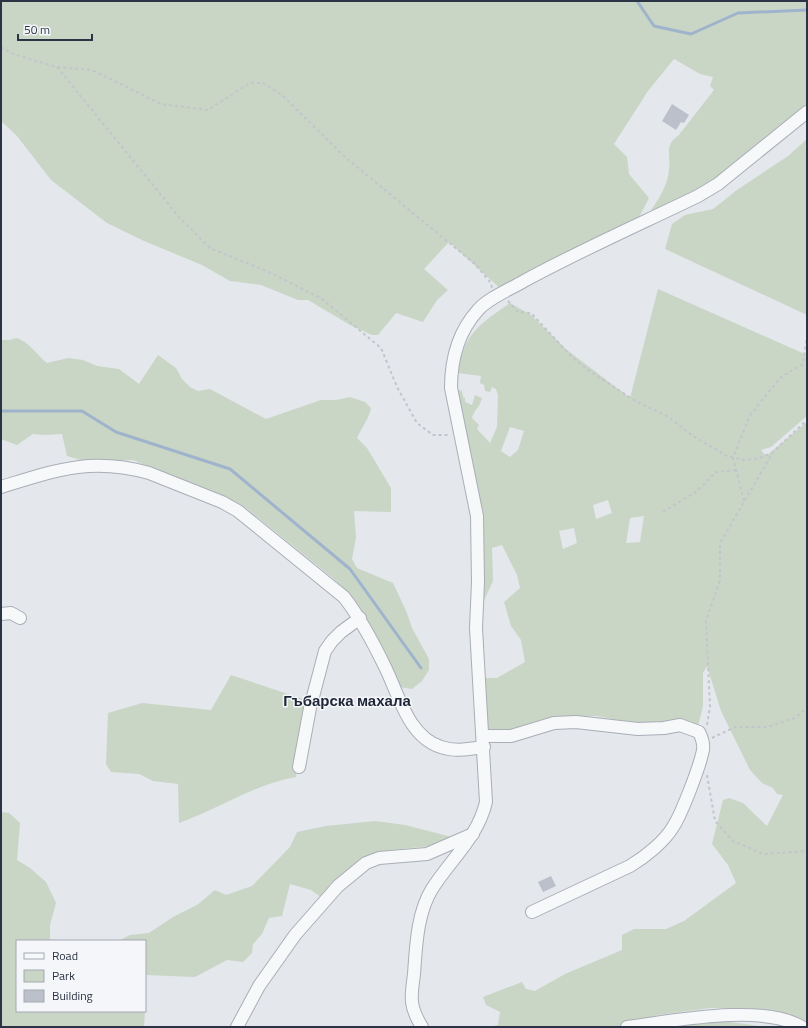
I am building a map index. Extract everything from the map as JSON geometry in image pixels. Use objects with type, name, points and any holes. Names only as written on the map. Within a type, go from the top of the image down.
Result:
[{"type":"street","points":[[422,1027],[413,1010],[412,999],[417,940],[424,905],[439,879],[474,833],[483,815],[486,802],[484,741],[476,628],[478,582],[477,516],[451,388],[451,371],[459,339],[468,322],[479,308],[555,264],[698,196],[723,180],[807,112]]},
{"type":"street","points":[[1,487],[58,469],[80,465],[137,469],[238,511],[344,597],[360,618],[407,715],[422,735],[433,744],[454,751],[484,741],[511,736],[554,723],[576,722],[638,729],[664,728],[680,725],[699,732],[703,741],[703,749],[676,822],[669,832],[644,857],[630,866],[532,912]]},
{"type":"street","points":[[1,614],[11,613],[20,618]]},
{"type":"street","points":[[300,768],[310,708],[325,651],[341,632],[360,618]]},
{"type":"street","points":[[237,1027],[259,986],[295,935],[338,886],[366,863],[379,858],[427,854],[474,833]]},
{"type":"street","points":[[627,1027],[700,1018],[753,1015],[778,1018],[802,1027]]},
{"type":"path","points":[[1,47],[13,54],[57,67],[92,70],[161,104],[208,110],[250,83],[263,83],[282,95],[345,157],[475,264],[491,283],[498,296],[518,312],[531,313],[572,357],[584,367],[635,401],[667,416],[693,436],[726,456],[744,460],[760,458],[773,452]]},
{"type":"path","points":[[57,67],[179,217],[210,248],[271,274],[322,299],[381,348],[397,388],[417,423],[433,435],[461,435]]},
{"type":"path","points":[[744,502],[733,458],[750,415],[781,377],[803,364],[807,336]]},
{"type":"path","points":[[703,741],[710,707],[706,621],[720,580],[720,543],[773,452],[807,420]]},
{"type":"path","points":[[663,512],[697,492],[716,472],[736,470]]},
{"type":"path","points":[[703,741],[735,727],[767,727],[795,718],[807,708]]},
{"type":"path","points":[[707,770],[715,821],[732,841],[763,854],[807,851]]},
{"type":"green space","points":[[1,1],[807,1],[807,109],[744,162],[641,224],[659,198],[666,184],[671,143],[714,90],[710,86],[713,77],[700,74],[674,59],[648,91],[614,144],[627,157],[629,174],[649,198],[634,227],[503,291],[449,242],[424,269],[448,290],[437,300],[423,322],[396,313],[378,335],[372,335],[350,325],[308,300],[298,300],[261,285],[230,281],[202,265],[144,241],[107,223],[51,180],[17,136],[1,121]]},
{"type":"green space","points":[[807,139],[807,315],[665,249],[672,224],[685,215],[713,209],[737,190],[788,156]]},
{"type":"green space","points":[[658,289],[807,355],[807,416],[771,447],[761,450],[766,456],[807,422],[807,1026],[777,1013],[747,1008],[710,1008],[658,1015],[619,1027],[487,1027],[498,1025],[500,1012],[486,1005],[483,997],[522,982],[526,989],[535,991],[565,974],[622,950],[622,935],[634,929],[666,929],[684,921],[736,883],[728,865],[712,844],[723,800],[729,798],[743,803],[767,826],[783,795],[777,794],[773,788],[762,783],[750,770],[721,711],[707,666],[703,673],[703,706],[698,726],[624,721],[596,716],[580,716],[543,719],[487,737],[485,678],[497,678],[525,662],[521,640],[511,626],[504,602],[520,588],[517,575],[502,545],[492,548],[493,581],[482,605],[480,554],[483,522],[478,491],[464,435],[456,389],[462,391],[465,402],[472,405],[475,395],[482,398],[472,418],[479,425],[477,429],[490,443],[497,427],[498,395],[496,389],[492,387],[490,392],[485,391],[484,385],[480,383],[481,376],[458,373],[460,360],[464,349],[469,339],[482,324],[510,303],[531,315],[567,350],[630,398]],"holes":[[[510,427],[524,431],[518,450],[510,457],[501,451]],[[608,500],[612,513],[596,519],[593,505]],[[644,516],[640,542],[626,543],[630,518]],[[574,528],[577,543],[563,549],[559,531]]]},
{"type":"green space","points":[[17,338],[22,340],[47,363],[68,358],[83,360],[97,366],[119,369],[139,384],[158,355],[176,368],[182,379],[190,387],[198,391],[210,389],[266,419],[321,400],[336,400],[350,397],[365,402],[371,408],[357,438],[367,448],[391,488],[391,512],[354,511],[356,537],[352,559],[357,568],[393,583],[407,613],[412,628],[429,659],[429,670],[422,681],[412,689],[399,687],[346,591],[334,579],[246,508],[233,501],[133,460],[87,462],[67,456],[62,434],[33,434],[17,445],[1,439],[1,340]]},
{"type":"green space","points":[[231,675],[306,700],[299,735],[296,777],[266,785],[179,823],[178,784],[153,781],[139,774],[111,772],[106,764],[108,713],[142,703],[211,710]]},
{"type":"green space","points":[[1,812],[9,813],[20,823],[17,860],[30,868],[46,882],[56,903],[50,925],[50,940],[16,940],[16,1012],[145,1012],[144,1027],[1,1027]]},
{"type":"green space","points":[[375,821],[405,825],[456,838],[441,845],[391,850],[368,861],[330,884],[322,898],[311,890],[290,884],[282,916],[269,918],[262,934],[253,944],[252,953],[243,962],[227,960],[195,977],[146,975],[146,940],[120,940],[130,935],[149,933],[173,917],[197,905],[215,890],[226,895],[252,886],[290,847],[297,832],[326,826]]},
{"type":"green space","points":[[722,1021],[767,1027],[672,1027],[680,1025]]},
{"type":"building","points":[[672,104],[689,115],[684,123],[681,122],[676,130],[662,121]]},
{"type":"building","points":[[551,876],[556,886],[543,892],[538,882]]},
{"type":"waterway","points":[[637,1],[654,26],[691,34],[738,13],[807,10]]},
{"type":"waterway","points":[[1,411],[82,411],[116,432],[230,469],[350,569],[421,668]]},
{"type":"district","name":"Гъбарска махала","points":[[347,700]]}]
